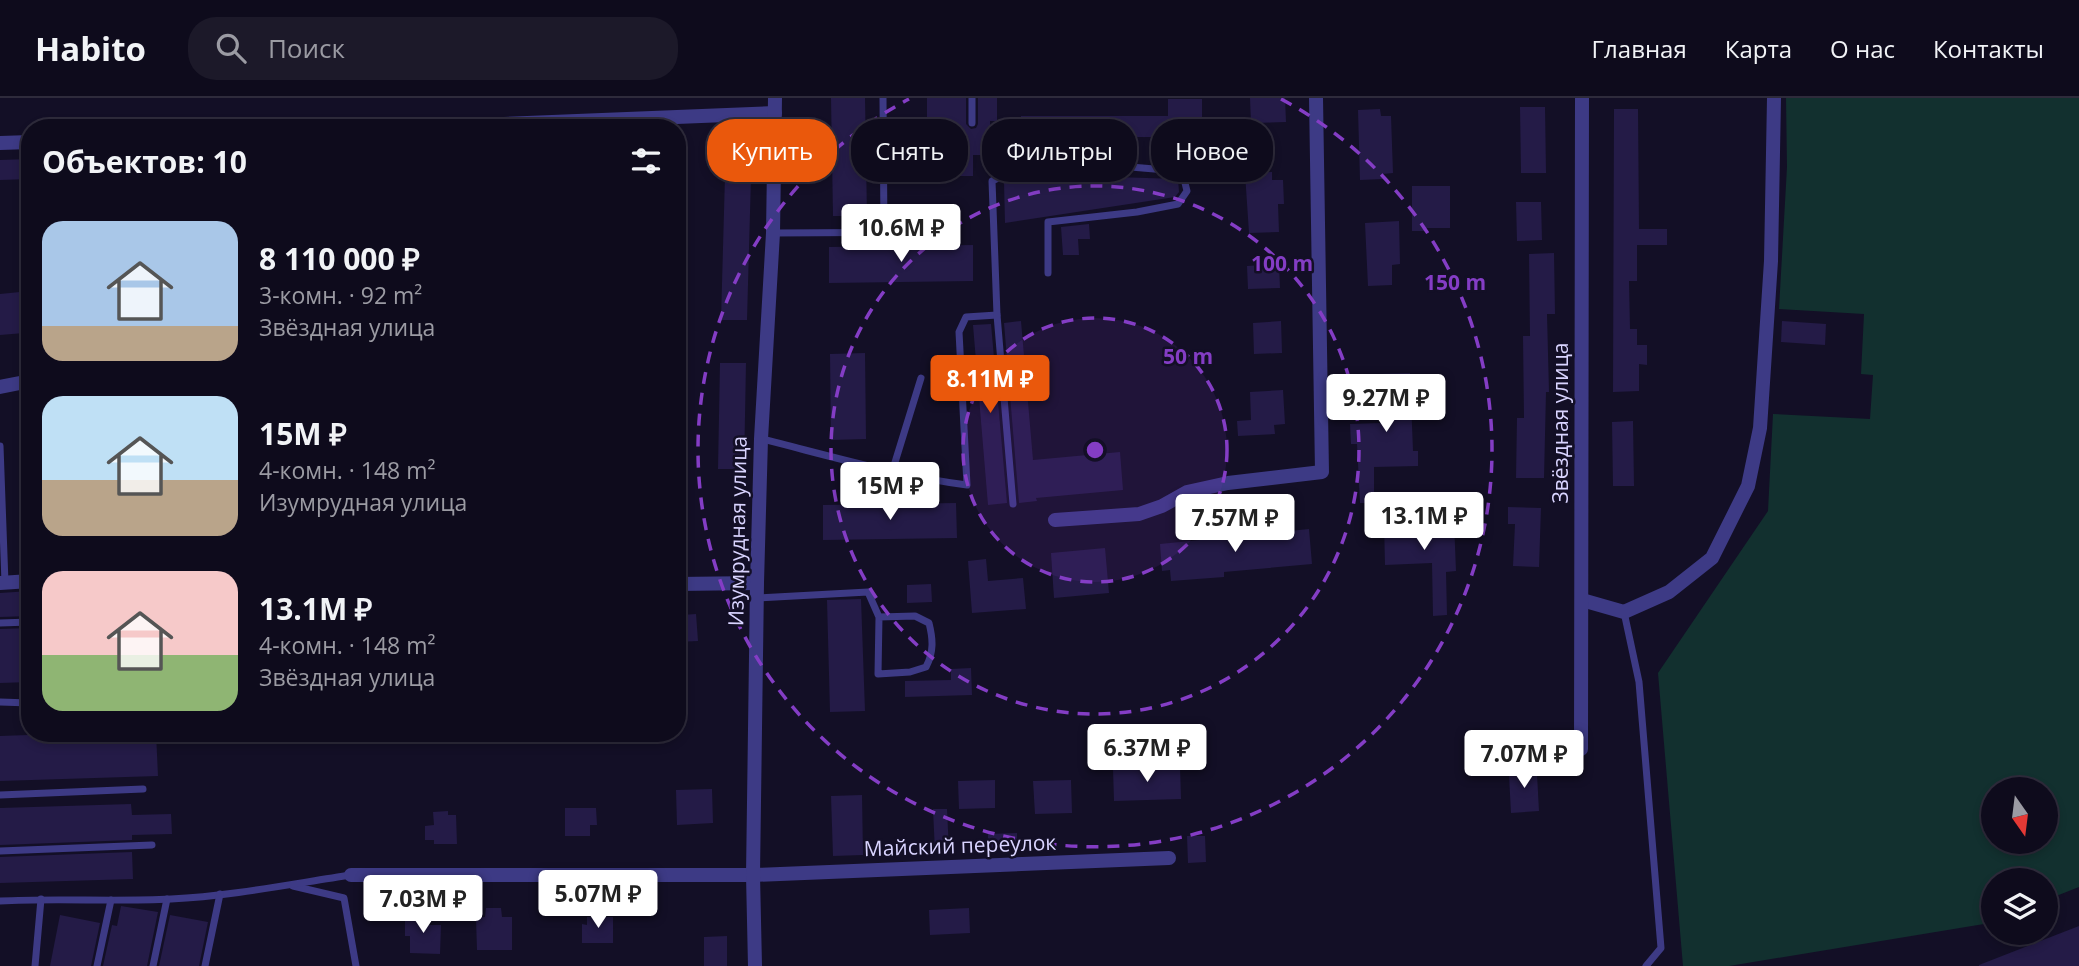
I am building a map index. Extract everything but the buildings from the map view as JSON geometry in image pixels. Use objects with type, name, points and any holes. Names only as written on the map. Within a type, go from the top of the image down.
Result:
[{"type":"street","name":"Изумрудная улица","points":[[755,966],[753,875],[757,590],[761,439],[773,233],[775,98]]},
{"type":"street","points":[[1055,520],[1139,514],[1162,506],[1187,492],[1322,472],[1316,98]]},
{"type":"street","name":"Звёздная улица","points":[[1581,749],[1582,98]]},
{"type":"street","points":[[1582,600],[1624,612],[1669,592],[1712,558],[1748,486],[1760,428],[1771,261],[1774,98]]},
{"type":"street","points":[[686,119],[775,113]]},
{"type":"street","points":[[0,143],[21,142]]},
{"type":"street","points":[[0,387],[21,382]]},
{"type":"street","points":[[3,583],[21,582]]},
{"type":"street","points":[[686,585],[757,590]]},
{"type":"street","name":"Майский переулок","points":[[351,876],[753,875],[1169,858]]},
{"type":"lane","points":[[883,98],[884,232]]},
{"type":"lane","points":[[972,98],[972,123]]},
{"type":"lane","points":[[1013,504],[997,315],[992,181],[1036,159],[1178,171],[1184,175],[1186,191],[1178,204],[1137,212],[1048,222],[1048,273]]},
{"type":"lane","points":[[773,233],[951,232]]},
{"type":"lane","points":[[761,439],[892,472],[967,485],[958,332],[966,317],[997,315]]},
{"type":"lane","points":[[892,472],[921,378]]},
{"type":"lane","points":[[0,446],[3,583]]},
{"type":"lane","points":[[757,590],[868,592],[879,617],[878,674],[910,673],[926,667],[930,660],[933,640],[929,623],[915,617],[879,617]]},
{"type":"lane","points":[[1624,612],[1639,682],[1661,948],[1646,966]]},
{"type":"lane","points":[[0,622],[21,622]]},
{"type":"lane","points":[[0,702],[21,703]]},
{"type":"lane","points":[[0,795],[143,789]]},
{"type":"lane","points":[[0,851],[152,845]]},
{"type":"lane","points":[[0,901],[41,898],[167,899],[351,876]]},
{"type":"lane","points":[[288,884],[344,898],[356,966]]},
{"type":"lane","points":[[205,966],[220,894]]},
{"type":"lane","points":[[35,966],[41,898]]},
{"type":"lane","points":[[153,966],[167,899]]},
{"type":"lane","points":[[97,966],[111,900]]},
{"type":"green space","points":[[1786,98],[2079,98],[2079,887],[2058,895],[2058,868],[1981,868],[1981,924],[1729,966],[1683,966],[1658,673],[1768,511],[1773,414],[1870,419],[1873,375],[1861,374],[1864,314],[1779,309],[1787,167]]}]
